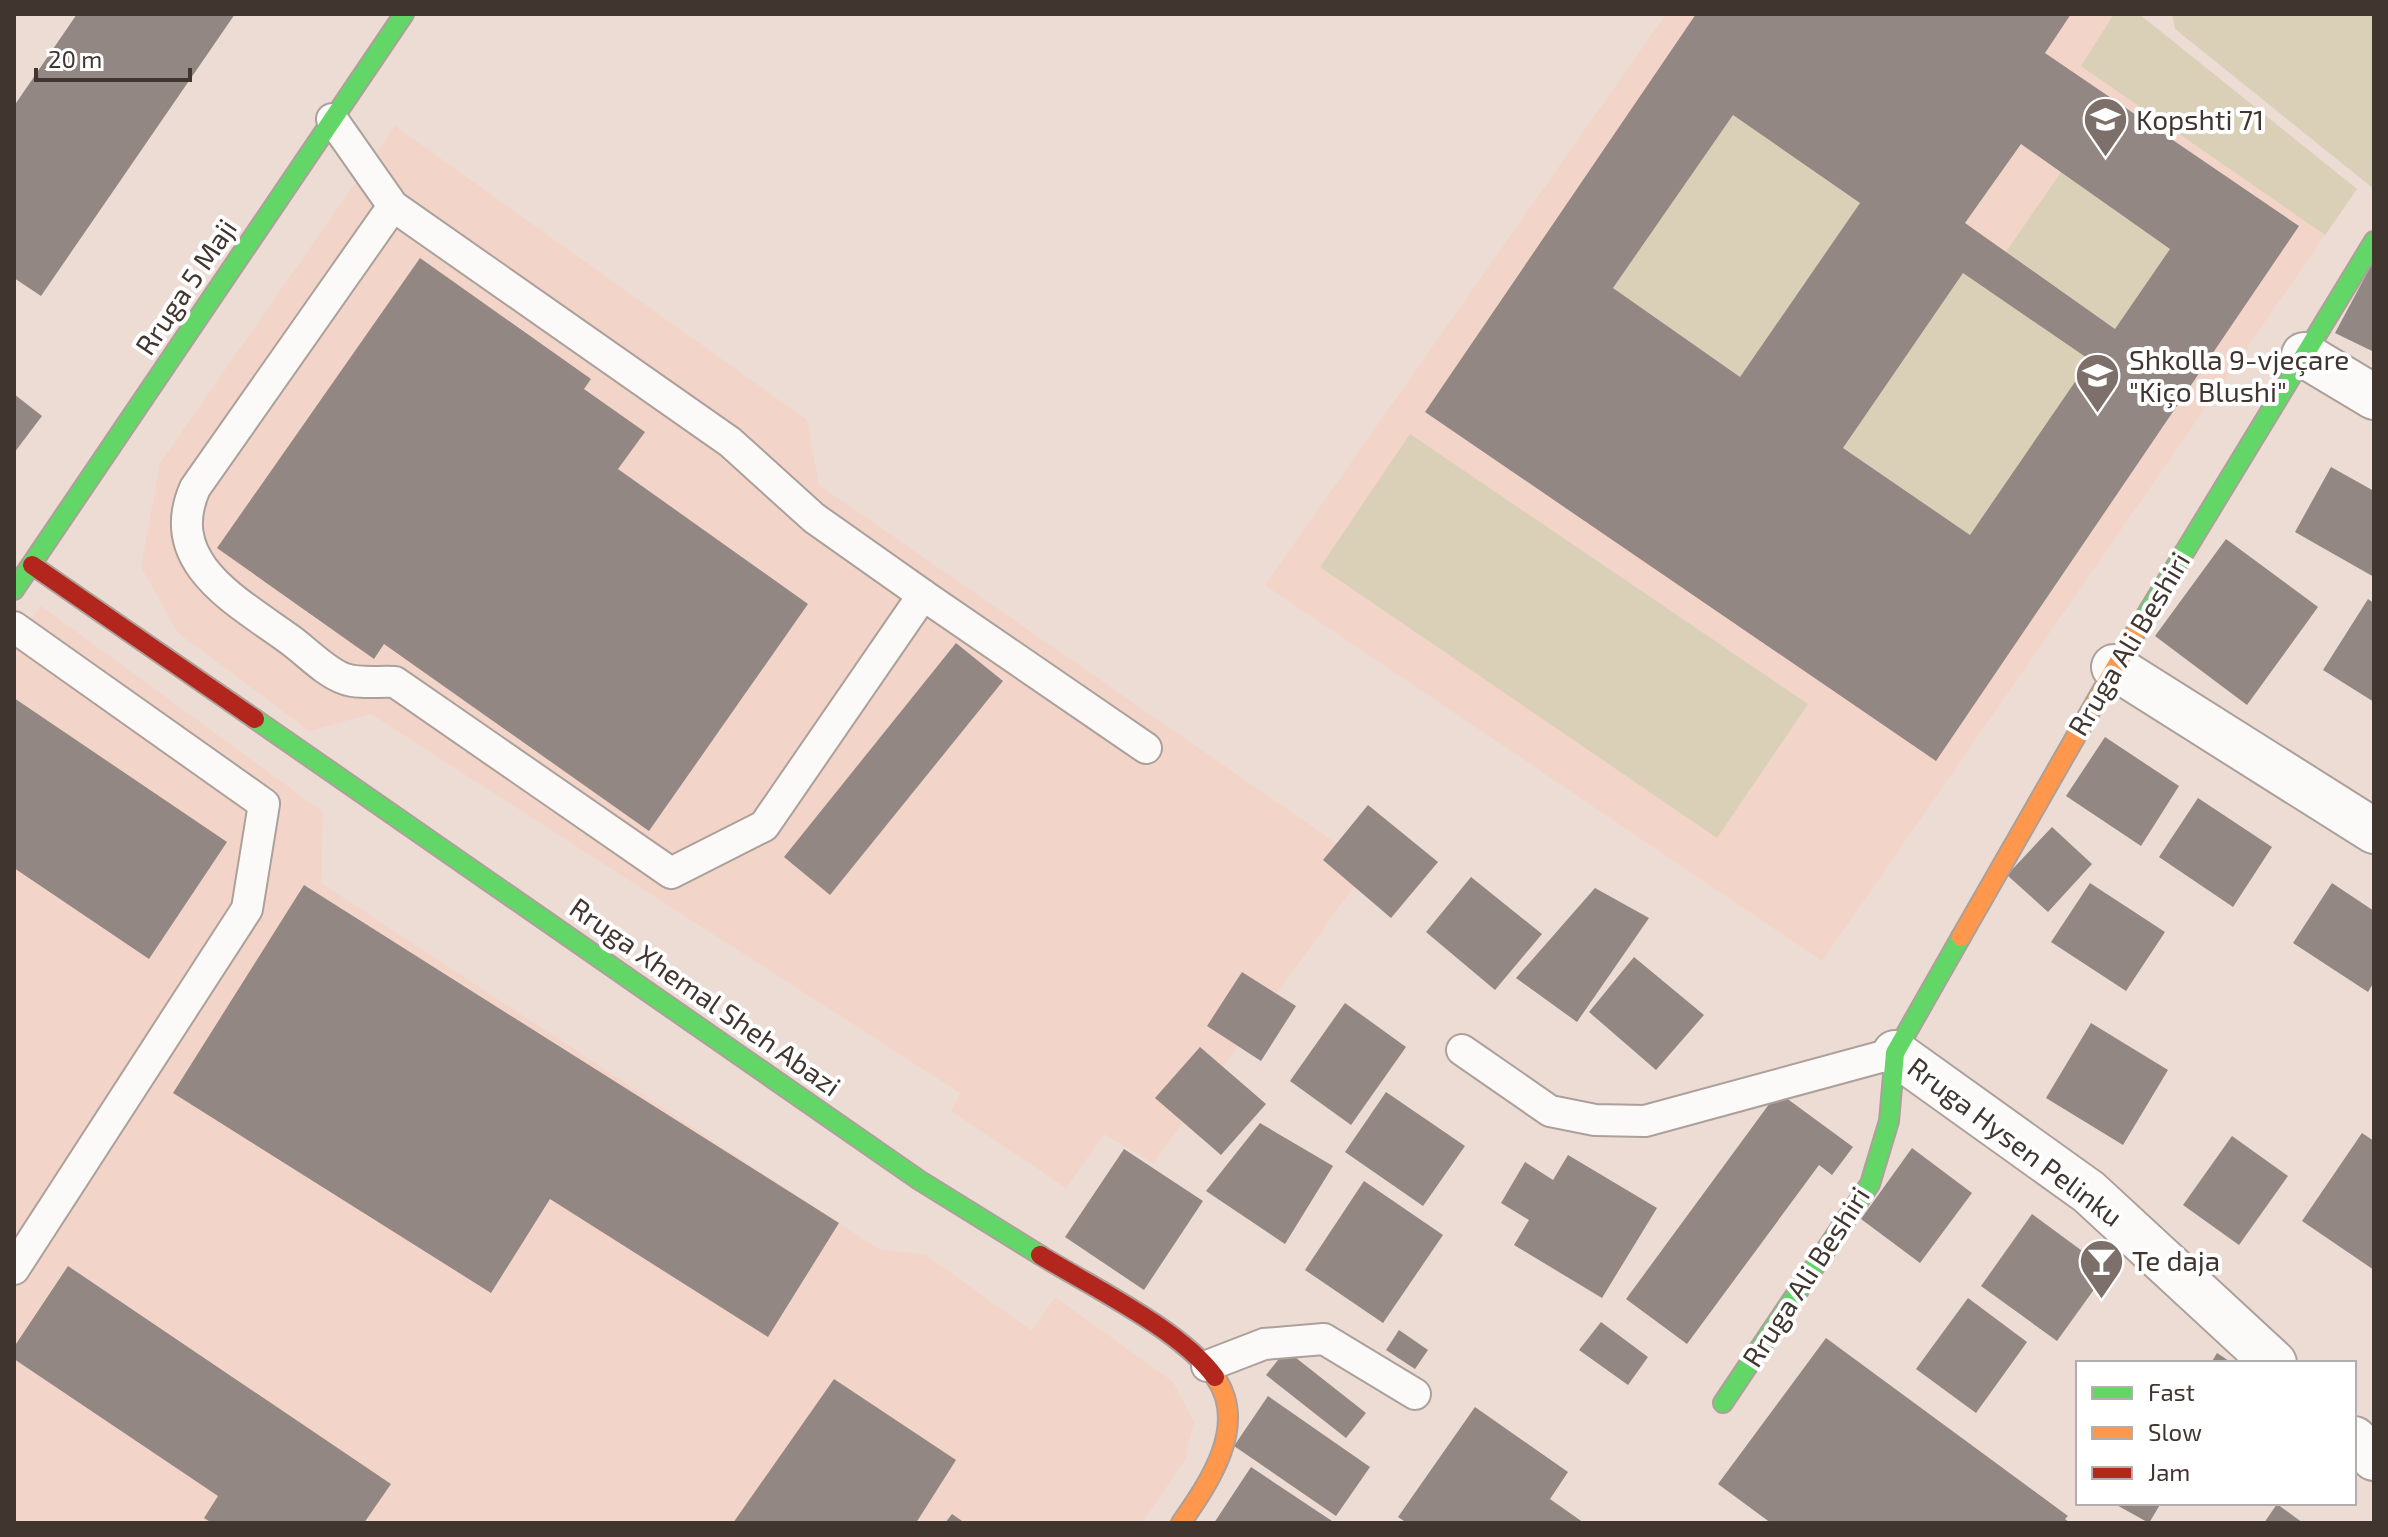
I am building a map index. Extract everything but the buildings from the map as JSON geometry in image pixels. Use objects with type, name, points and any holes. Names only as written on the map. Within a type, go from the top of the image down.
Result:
[{"type":"street","name":"Rruga 5 Maji","points":[[14,590],[404,14]]},
{"type":"street","name":"Rruga Ali Beshiri","points":[[1723,1403],[1870,1184],[1889,1121],[1895,1053],[2114,667],[2374,241]]},
{"type":"street","points":[[2304,355],[2374,397]]},
{"type":"street","name":"Rruga Xhemal Sheh Abazi","points":[[32,565],[919,1180],[1172,1337],[1207,1366],[1225,1393],[1230,1424],[1221,1461],[1181,1523]]},
{"type":"street","points":[[2114,667],[2374,831]]},
{"type":"street","name":"Rruga Hysen Pelinku","points":[[1895,1053],[2089,1192],[2272,1361]]},
{"type":"street","points":[[2356,1441],[2374,1458]]},
{"type":"lane","points":[[332,119],[393,206],[730,442],[814,518],[1146,748]]},
{"type":"lane","points":[[393,206],[195,488],[185,510],[186,537],[201,567],[225,592],[345,679],[395,682],[671,873],[764,826],[923,595]]},
{"type":"lane","points":[[14,627],[264,804],[247,909],[14,1269]]},
{"type":"lane","points":[[1462,1050],[1550,1111],[1607,1121],[1645,1121],[1895,1053]]},
{"type":"lane","points":[[1207,1366],[1264,1344],[1324,1339],[1415,1394]]},
{"type":"shaded area","points":[[1666,14],[2139,14],[2357,189],[1822,961],[1265,585]]},
{"type":"shaded area","points":[[2114,14],[2139,14],[2357,189],[2325,235],[2081,66]]},
{"type":"shaded area","points":[[2172,14],[2374,14],[2374,189],[2175,29]]},
{"type":"shaded area","points":[[1733,115],[1860,203],[1740,377],[1613,288]]},
{"type":"shaded area","points":[[395,126],[807,420],[819,485],[1369,866],[1153,1163],[1104,1134],[1066,1188],[951,1111],[960,1093],[371,714],[309,731],[178,633],[141,567],[160,463]]},
{"type":"shaded area","points":[[2061,172],[2170,249],[2115,329],[2006,252]]},
{"type":"shaded area","points":[[1963,273],[2090,360],[1970,535],[1843,448]]},
{"type":"shaded area","points":[[1410,434],[1808,704],[1717,838],[1320,567]]},
{"type":"shaded area","points":[[41,606],[323,812],[321,883],[878,1249],[926,1255],[1032,1331],[1055,1297],[1173,1382],[1194,1422],[1185,1460],[1142,1523],[14,1523],[14,645]]},
{"type":"traffic: fast","points":[[14,590],[404,14]]},
{"type":"traffic: fast","points":[[2134,635],[2374,241]]},
{"type":"traffic: fast","points":[[255,719],[919,1180],[1040,1255]]},
{"type":"traffic: fast","points":[[1723,1403],[1870,1184],[1889,1121],[1895,1053],[1961,937]]},
{"type":"traffic: slow","points":[[1961,937],[2134,635]]},
{"type":"traffic: slow","points":[[1181,1523],[1213,1472],[1227,1434],[1228,1414],[1224,1395],[1215,1377]]},
{"type":"traffic: jam","points":[[32,565],[255,719]]},
{"type":"traffic: jam","points":[[1040,1255],[1158,1326],[1181,1343],[1215,1377]]},
{"type":"place","name":"Kopshti 71","points":[[2105,159]]},
{"type":"place","name":"Shkolla 9-vjeçare \"Kiço Blushi\"","points":[[2098,415]]},
{"type":"place","name":"Te daja","points":[[2101,1300]]}]
